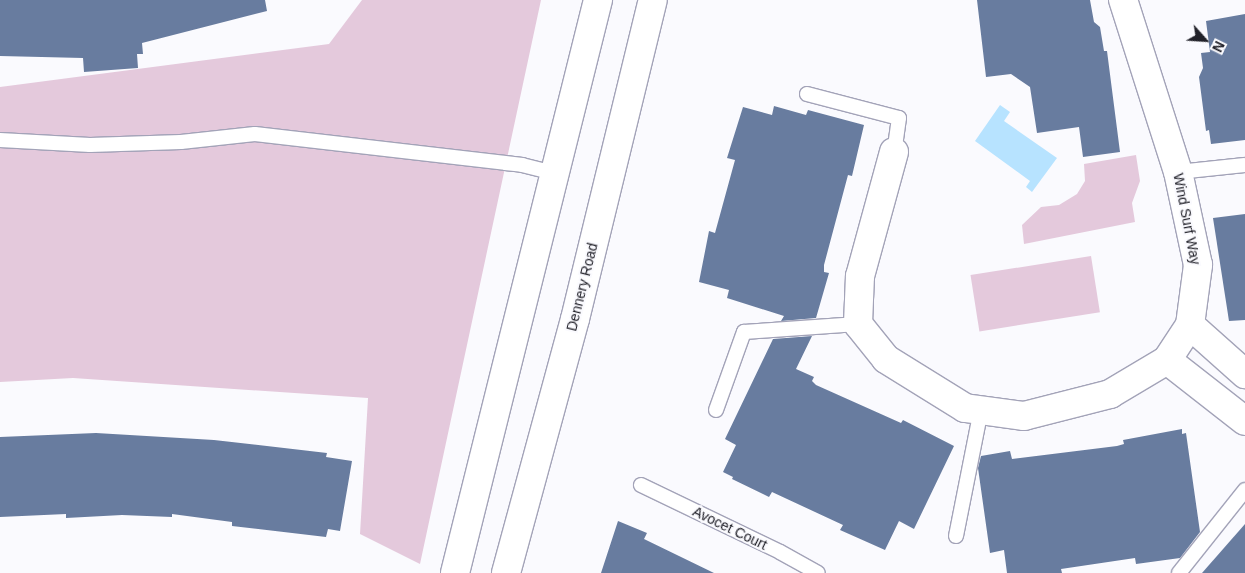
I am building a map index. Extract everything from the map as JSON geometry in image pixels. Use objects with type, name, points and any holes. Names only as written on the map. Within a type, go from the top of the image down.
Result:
[{"type":"street","points":[[456,573],[598,0]]},
{"type":"street","name":"Dennery Road","points":[[506,573],[575,319],[653,0]]},
{"type":"street","name":"Wind Surf Way","points":[[858,324],[886,360],[965,408],[1024,416],[1110,394],[1166,360],[1190,326],[1198,264],[1178,172],[1123,0]]},
{"type":"street","points":[[858,324],[860,276],[894,152]]},
{"type":"street","points":[[1190,326],[1245,374]]},
{"type":"street","points":[[1166,360],[1245,421]]},
{"type":"lane","points":[[808,94],[899,118],[894,152]]},
{"type":"lane","points":[[0,140],[90,145],[181,142],[255,134],[522,166],[555,173]]},
{"type":"lane","points":[[1178,172],[1245,165]]},
{"type":"lane","points":[[716,410],[744,332],[858,324]]},
{"type":"lane","points":[[956,536],[981,410]]},
{"type":"lane","name":"Avocet Court","points":[[641,485],[780,552],[818,573]]},
{"type":"lane","points":[[1180,573],[1245,490]]},
{"type":"shaded area","points":[[362,0],[541,0],[420,564],[360,534],[368,398],[73,378],[0,382],[0,87],[329,44]]},
{"type":"shaded area","points":[[1136,155],[1140,181],[1132,203],[1135,222],[1024,244],[1022,225],[1041,207],[1059,205],[1077,194],[1085,181],[1084,164]]},
{"type":"shaded area","points":[[1091,256],[1100,312],[979,331],[971,275]]},
{"type":"water","points":[[1000,105],[1010,112],[1004,121],[1057,158],[1032,192],[1026,187],[1030,181],[975,141]]},
{"type":"building","points":[[0,0],[265,0],[267,11],[142,43],[143,54],[137,54],[138,68],[84,72],[83,58],[0,56]]},
{"type":"building","points":[[977,0],[1090,0],[1094,22],[1100,27],[1104,51],[1107,51],[1120,152],[1083,157],[1079,127],[1037,133],[1030,87],[1011,74],[986,77]]},
{"type":"building","points":[[1245,14],[1245,140],[1211,144],[1209,130],[1206,131],[1199,77],[1203,68],[1201,53],[1210,52],[1206,21]]},
{"type":"building","points":[[774,106],[806,115],[808,110],[864,125],[852,176],[848,175],[824,265],[824,272],[829,273],[816,318],[781,321],[784,316],[727,298],[729,290],[699,282],[709,231],[715,233],[735,160],[727,158],[743,107],[772,115]]},
{"type":"building","points":[[1245,214],[1245,320],[1229,321],[1213,218]]},
{"type":"building","points":[[812,336],[796,369],[814,377],[812,381],[816,385],[901,423],[903,420],[954,446],[914,529],[899,521],[885,550],[840,530],[843,525],[772,492],[769,497],[732,479],[733,477],[723,472],[736,445],[725,439],[773,339]]},
{"type":"building","points":[[1182,429],[1182,434],[1186,433],[1200,532],[1180,558],[1136,564],[1135,558],[1061,569],[1062,573],[1007,573],[1004,550],[990,553],[978,468],[981,456],[1010,451],[1012,459],[1117,446],[1124,444],[1123,440]]},
{"type":"building","points":[[96,433],[214,440],[327,453],[326,457],[352,461],[340,531],[328,529],[326,537],[232,526],[232,522],[172,514],[172,517],[122,515],[66,518],[66,514],[0,517],[0,437]]},
{"type":"building","points":[[618,521],[647,533],[644,539],[714,573],[601,573]]},
{"type":"building","points":[[1245,524],[1245,573],[1202,573]]}]
